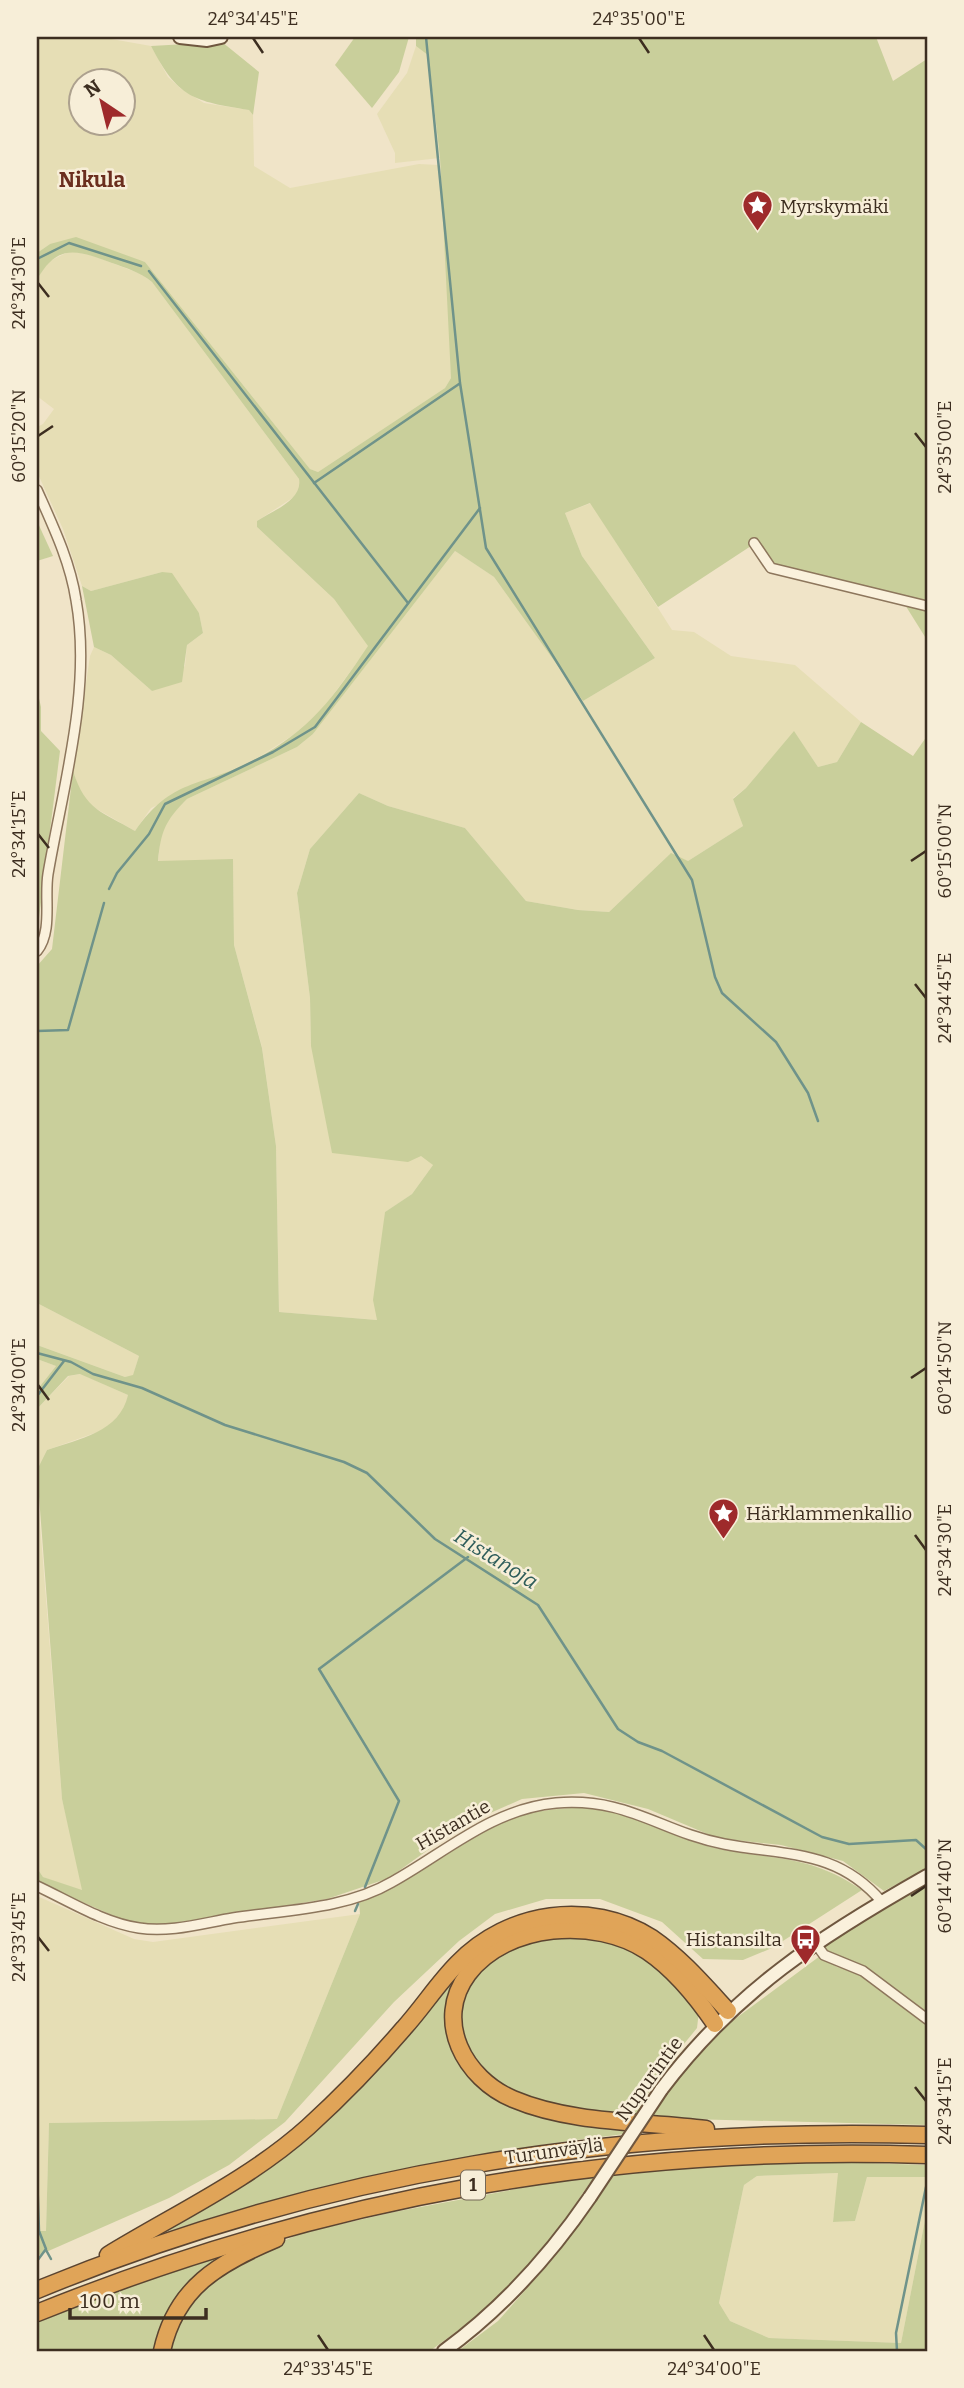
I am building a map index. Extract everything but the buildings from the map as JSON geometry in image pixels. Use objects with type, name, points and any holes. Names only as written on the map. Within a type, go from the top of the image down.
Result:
[{"type":"highway","points":[[76,2274],[188,2211],[253,2169],[306,2129],[362,2075],[458,1963],[482,1941],[505,1928],[553,1916],[600,1917],[624,1924],[650,1937],[678,1958],[729,2011]]},
{"type":"highway","points":[[715,2024],[696,1997],[671,1970],[647,1951],[623,1938],[578,1930],[548,1931],[522,1937],[485,1958],[468,1973],[459,1989],[454,2027],[461,2056],[468,2067],[492,2088],[512,2099],[570,2114],[754,2134]]},
{"type":"highway","name":"Turunväylä","points":[[37,2290],[211,2227],[298,2201],[390,2179],[572,2148],[754,2134],[927,2135]]},
{"type":"highway","name":"Turunväylä","points":[[37,2313],[193,2254],[302,2225],[494,2180],[575,2168],[746,2154],[927,2155]]},
{"type":"highway","points":[[162,2351],[167,2328],[188,2293],[228,2262],[302,2225]]},
{"type":"main road","points":[[180,37],[207,40],[221,37]]},
{"type":"main road","name":"Nupurintie","points":[[444,2351],[486,2319],[537,2269],[590,2197],[661,2090],[715,2024],[816,1944],[927,1876]]},
{"type":"street","points":[[37,490],[68,566],[77,602],[80,634],[76,710],[45,890],[45,934],[37,951]]},
{"type":"street","points":[[754,544],[771,568],[927,606]]},
{"type":"street","name":"Histantie","points":[[37,1886],[122,1924],[163,1930],[356,1898],[394,1881],[482,1825],[511,1812],[578,1802],[629,1810],[709,1840],[825,1861],[845,1868],[867,1885],[882,1902]]},
{"type":"street","points":[[816,1944],[824,1955],[863,1971],[927,2019]]},
{"type":"shaded area","points":[[37,37],[100,37],[151,46],[168,77],[180,88],[204,103],[249,110],[253,115],[254,166],[290,188],[419,164],[439,165],[450,317],[451,378],[445,388],[318,472],[310,469],[145,262],[50,244],[37,253]]},
{"type":"shaded area","points":[[416,46],[428,54],[440,158],[395,163],[395,153],[377,114],[407,73]]},
{"type":"shaded area","points":[[70,251],[91,255],[141,274],[152,282],[299,479],[301,486],[297,495],[257,521],[257,527],[334,599],[369,646],[313,722],[253,761],[151,808],[135,831],[88,804],[81,795],[73,771],[90,656],[94,647],[111,655],[152,691],[185,666],[187,645],[203,633],[199,613],[162,572],[91,591],[82,586],[63,529],[37,472],[37,427],[43,424],[54,409],[37,396],[37,280],[46,263]]},
{"type":"shaded area","points":[[591,503],[672,630],[694,632],[731,656],[795,665],[861,722],[837,762],[818,767],[794,732],[746,788],[733,798],[743,826],[688,861],[670,854],[609,912],[526,901],[465,828],[388,806],[359,793],[310,849],[297,893],[310,998],[311,1046],[433,1165],[412,1194],[385,1212],[378,1320],[279,1312],[276,1146],[262,1047],[234,945],[233,860],[158,862],[161,833],[173,813],[187,799],[297,747],[313,734],[455,551],[494,577],[583,701],[655,658],[582,556],[565,513]]},
{"type":"shaded area","points":[[37,1303],[139,1356],[133,1376],[125,1377],[37,1345]]},
{"type":"shaded area","points":[[37,1359],[56,1366],[37,1390]]},
{"type":"shaded area","points":[[81,1374],[128,1395],[125,1409],[106,1429],[47,1450],[37,1470],[37,1409],[69,1376]]},
{"type":"shaded area","points":[[37,1486],[62,1799],[82,1891],[43,1877],[37,1868]]},
{"type":"shaded area","points":[[37,1896],[134,1939],[153,1942],[360,1914],[277,2119],[49,2123],[46,2232],[37,2231]]},
{"type":"shaded area","points":[[839,2173],[833,2222],[855,2221],[867,2177],[927,2177],[927,2210],[901,2343],[769,2338],[730,2321],[719,2303],[744,2185],[757,2176]]},
{"type":"green space","points":[[355,37],[409,37],[399,72],[372,108],[335,65]]},
{"type":"green space","points":[[416,37],[876,37],[893,81],[927,59],[927,640],[902,600],[771,568],[754,544],[658,607],[590,503],[565,513],[582,556],[655,658],[583,701],[494,577],[455,551],[313,734],[297,747],[187,799],[165,827],[158,861],[233,859],[234,945],[262,1048],[276,1146],[279,1312],[377,1320],[373,1300],[385,1212],[412,1194],[433,1165],[421,1156],[408,1162],[332,1153],[311,1046],[310,998],[297,893],[310,849],[359,793],[388,806],[465,828],[526,901],[609,912],[671,853],[688,861],[743,826],[733,799],[746,788],[794,731],[818,767],[837,762],[861,722],[913,756],[927,736],[927,1868],[884,1891],[843,1861],[781,1845],[717,1838],[648,1809],[584,1793],[522,1799],[461,1826],[389,1878],[327,1899],[157,1926],[123,1920],[37,1882],[37,1868],[43,1877],[82,1890],[62,1799],[37,1470],[47,1450],[85,1438],[107,1426],[124,1408],[128,1395],[80,1374],[68,1376],[37,1409],[37,1390],[56,1366],[37,1359],[37,1345],[125,1377],[133,1375],[139,1356],[37,1303],[37,966],[52,949],[73,771],[89,802],[104,814],[135,831],[162,801],[175,792],[234,770],[290,737],[331,698],[368,646],[334,599],[257,527],[257,521],[291,499],[299,486],[299,479],[152,282],[100,258],[78,253],[60,255],[52,260],[37,280],[37,253],[50,244],[76,237],[145,262],[310,469],[318,472],[445,388],[451,378],[440,158],[428,55],[416,46]]},
{"type":"green space","points":[[222,42],[259,72],[253,115],[249,110],[214,104],[189,94],[170,77],[151,46]]},
{"type":"green space","points":[[37,521],[53,556],[37,561]]},
{"type":"green space","points":[[162,572],[172,573],[199,613],[203,633],[187,645],[182,682],[152,691],[111,655],[94,647],[82,586],[91,591]]},
{"type":"green space","points":[[37,690],[41,707],[41,731],[60,751],[37,934]]},
{"type":"green space","points":[[583,1807],[619,1814],[715,1848],[807,1864],[842,1878],[862,1890],[772,1948],[743,1960],[703,1959],[662,1922],[600,1899],[546,1899],[495,1914],[459,1941],[394,2002],[285,2122],[229,2165],[169,2198],[37,2256],[37,2231],[46,2231],[49,2123],[277,2119],[360,1914],[359,1902],[398,1884],[471,1838],[509,1819],[536,1812]]},
{"type":"green space","points":[[927,1883],[927,2016],[826,1952],[824,1946]]},
{"type":"green space","points":[[561,1919],[616,1927],[648,1942],[677,1964],[715,2006],[710,2006],[668,1963],[639,1942],[611,1931],[581,1926],[549,1927],[519,1934],[491,1946],[470,1965],[455,1990],[450,2022],[457,2053],[467,2071],[482,2086],[521,2106],[570,2118],[661,2130],[466,2157],[402,2170],[276,2200],[150,2237],[227,2191],[318,2123],[365,2078],[470,1956],[506,1933],[530,1924]]},
{"type":"green space","points":[[546,1935],[606,1938],[654,1962],[699,2011],[697,2028],[661,2072],[634,2117],[564,2109],[523,2099],[487,2076],[471,2059],[461,2042],[458,2015],[466,1986],[475,1971],[499,1953]]},
{"type":"green space","points":[[820,1956],[837,1967],[858,1972],[927,2024],[927,2125],[650,2118],[678,2077],[720,2030]]},
{"type":"green space","points":[[837,2162],[927,2165],[927,2177],[867,2177],[855,2221],[833,2222],[838,2173],[757,2176],[744,2185],[719,2303],[730,2321],[769,2338],[901,2343],[927,2210],[927,2351],[458,2351],[498,2321],[551,2261],[613,2173],[706,2165]]},
{"type":"green space","points":[[596,2174],[546,2247],[518,2279],[487,2309],[430,2351],[166,2351],[193,2296],[251,2255],[302,2233],[394,2212]]},
{"type":"green space","points":[[229,2252],[156,2351],[37,2351],[37,2322],[115,2290]]},
{"type":"waterway","points":[[426,37],[460,383],[486,548],[692,880],[715,977],[722,993],[776,1042],[808,1093],[818,1121]]},
{"type":"waterway","points":[[37,259],[69,243],[141,266]]},
{"type":"waterway","points":[[149,271],[408,603]]},
{"type":"waterway","points":[[314,483],[459,384]]},
{"type":"waterway","points":[[109,889],[117,873],[149,834],[165,804],[273,752],[315,727],[480,508]]},
{"type":"waterway","points":[[37,1031],[68,1030],[104,903]]},
{"type":"waterway","name":"Histanoja","points":[[37,1353],[71,1362],[93,1374],[142,1388],[225,1425],[344,1462],[367,1473],[435,1539],[538,1605],[618,1729],[638,1742],[662,1751],[822,1837],[849,1844],[916,1840],[927,1850]]},
{"type":"waterway","points":[[37,1396],[64,1361]]},
{"type":"waterway","points":[[365,1887],[399,1801],[319,1669],[468,1557]]},
{"type":"waterway","points":[[355,1911],[358,1904]]},
{"type":"waterway","points":[[37,2172],[39,2231],[46,2249],[37,2261]]},
{"type":"waterway","points":[[897,2351],[896,2333],[926,2187]]},
{"type":"waterway","points":[[46,2250],[51,2259]]},
{"type":"place","name":"Myrskymäki","points":[[757,233]]},
{"type":"place","name":"Härklammenkallio","points":[[723,1540]]},
{"type":"place","name":"Histansilta","points":[[805,1966]]},
{"type":"district","name":"Nikula","points":[[92,180]]}]
